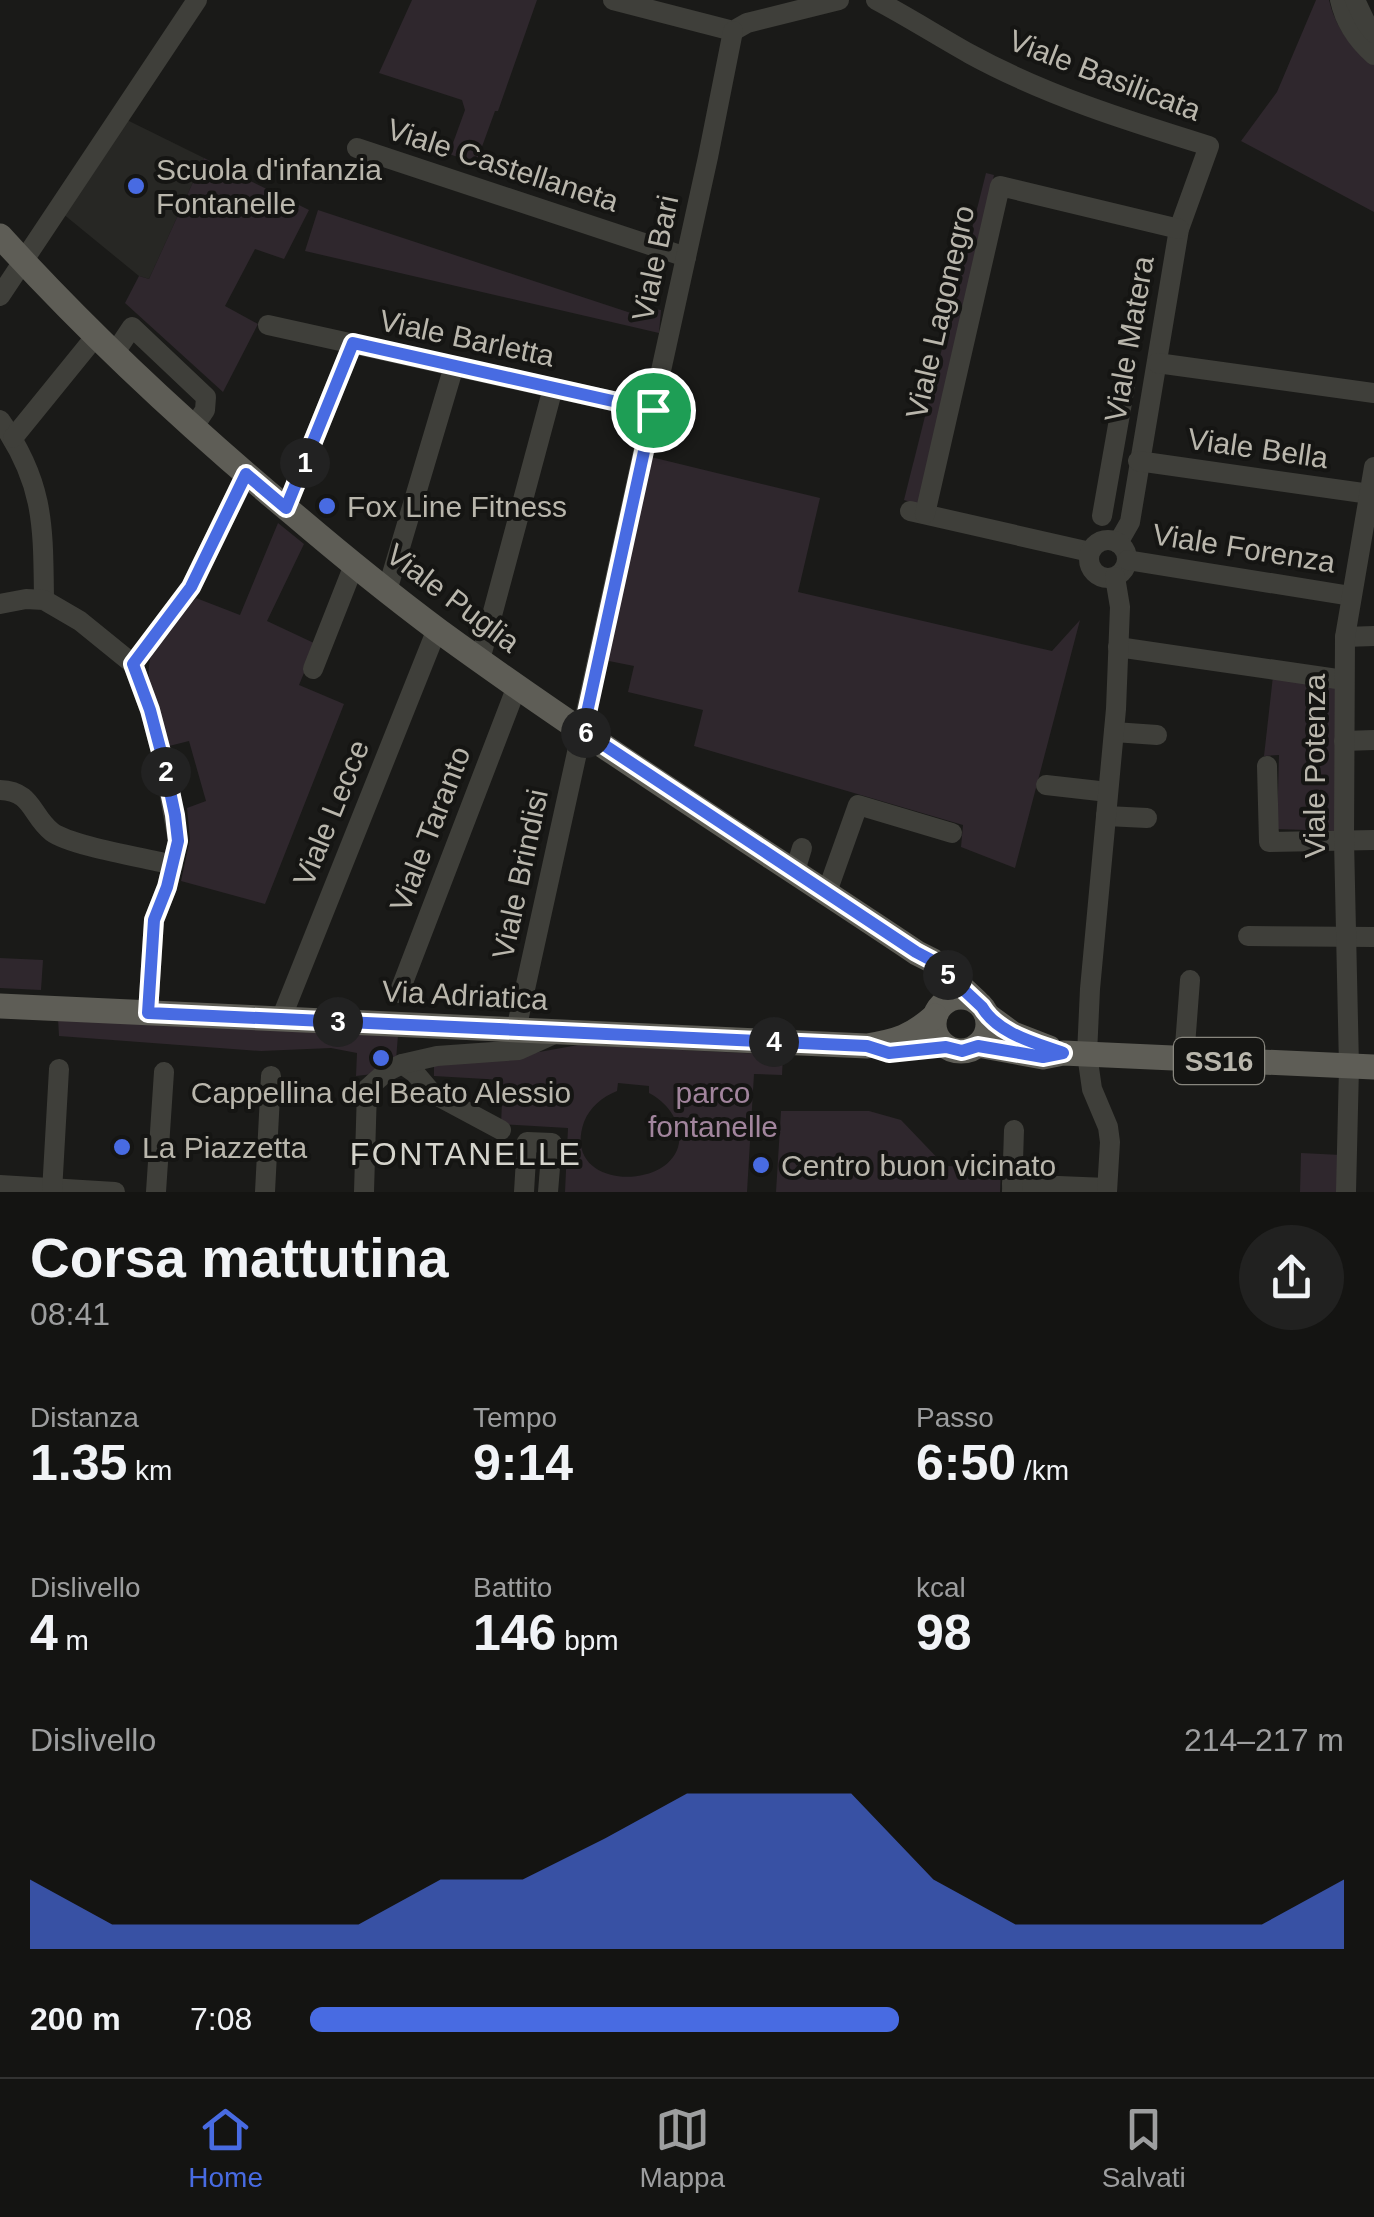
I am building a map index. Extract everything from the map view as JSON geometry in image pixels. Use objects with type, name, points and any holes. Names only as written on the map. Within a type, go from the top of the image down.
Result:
[{"type":"main road","name":"Viale Puglia","points":[[0,236],[104,345],[193,428],[387,591],[583,731],[798,860],[827,892],[916,952],[953,971],[982,1008]]},
{"type":"main road","name":"Viale Puglia","points":[[916,952],[939,1010]]},
{"type":"main road","name":"SS16","points":[[939,1010],[960,997],[982,1008],[1013,1034],[1066,1048],[1184,1059],[1361,1067]]},
{"type":"main road","name":"Via Adriatica","points":[[0,1006],[867,1046],[897,1041],[917,1032],[939,1010]]},
{"type":"main road","points":[[978,1046],[987,1031],[982,1008]]},
{"type":"main road","points":[[939,1010],[935,1033],[946,1047]]},
{"type":"main road","name":"Via Adriatica","points":[[867,1046],[889,1053],[946,1047]]},
{"type":"main road","name":"SS16","points":[[946,1047],[962,1051],[978,1046],[1043,1057],[1066,1048]]},
{"type":"street","points":[[0,296],[198,0]]},
{"type":"street","points":[[613,0],[733,31],[747,23],[839,0]]},
{"type":"street","name":"Viale Basilicata","points":[[876,0],[1019,77],[1090,107],[1209,146]]},
{"type":"street","points":[[1340,0],[1350,28],[1374,55]]},
{"type":"street","points":[[1355,0],[1374,32]]},
{"type":"street","name":"Viale Bari","points":[[583,731],[733,31]]},
{"type":"street","name":"Viale Matera","points":[[1107,1190],[1108,1127],[1092,1089],[1066,1048],[1090,989],[1114,732],[1120,560],[1130,522],[1178,229],[1209,146]]},
{"type":"street","name":"Viale Castellaneta","points":[[358,148],[686,257]]},
{"type":"street","name":"Viale Lagonegro","points":[[1090,552],[918,512],[1000,186],[1178,229]]},
{"type":"street","name":"Viale Barletta","points":[[268,324],[653,410]]},
{"type":"street","points":[[286,508],[353,343]]},
{"type":"street","points":[[12,438],[104,345]]},
{"type":"street","points":[[1156,363],[1374,393]]},
{"type":"street","points":[[387,591],[454,366]]},
{"type":"street","points":[[1102,516],[1126,380]]},
{"type":"street","points":[[480,660],[553,388]]},
{"type":"street","points":[[0,420],[34,484],[42,525],[44,600]]},
{"type":"street","points":[[1118,422],[1145,426]]},
{"type":"street","name":"Viale Bella","points":[[1138,461],[1370,494]]},
{"type":"street","name":"Viale Potenza","points":[[1346,1192],[1361,1067],[1346,938],[1344,680],[1351,596],[1369,534],[1374,467]]},
{"type":"street","points":[[133,664],[191,587],[246,474]]},
{"type":"street","points":[[1107,540],[1120,560],[1104,578],[1094,573],[1089,563],[1090,552],[1107,540]]},
{"type":"street","name":"Viale Forenza","points":[[1120,560],[1351,596]]},
{"type":"street","points":[[313,669],[354,565]]},
{"type":"street","points":[[0,604],[26,598],[44,600],[80,621],[133,664],[150,710],[178,841],[154,920],[148,1013]]},
{"type":"street","name":"Viale Lecce","points":[[281,1019],[437,630]]},
{"type":"street","points":[[1346,636],[1374,636]]},
{"type":"street","points":[[1118,647],[1344,680]]},
{"type":"street","name":"Viale Taranto","points":[[399,993],[517,686]]},
{"type":"street","name":"Viale Brindisi","points":[[516,1030],[583,731]]},
{"type":"street","points":[[1114,732],[1157,735]]},
{"type":"street","points":[[1344,741],[1374,740]]},
{"type":"street","points":[[1267,766],[1269,842],[1374,840]]},
{"type":"street","points":[[1046,785],[1108,792]]},
{"type":"street","points":[[0,790],[12,790],[26,798],[50,831],[68,840],[173,865]]},
{"type":"street","points":[[827,892],[858,805],[952,833]]},
{"type":"street","points":[[1106,816],[1147,818]]},
{"type":"street","points":[[1248,936],[1374,938]]},
{"type":"street","points":[[1184,1059],[1190,980]]},
{"type":"street","points":[[364,1192],[367,1089],[386,1072],[437,1056],[519,1050],[560,1032]]},
{"type":"street","points":[[402,1064],[432,1093],[501,1130]]},
{"type":"street","points":[[52,1190],[60,1069]]},
{"type":"street","points":[[156,1192],[164,1072]]},
{"type":"street","points":[[265,1192],[272,1076]]},
{"type":"street","points":[[1014,1130],[1012,1188],[1107,1190]]},
{"type":"street","points":[[524,1192],[528,1142],[552,1143],[548,1192]]},
{"type":"street","points":[[0,1185],[115,1192]]},
{"type":"shaded area","name":"Scuola d'infanzia Fontanelle","points":[[123,118],[204,158],[149,279],[139,276],[62,213]]},
{"type":"green space","points":[[412,0],[537,0],[476,163],[449,154],[465,110],[462,100],[379,73]]},
{"type":"green space","points":[[1316,0],[1329,0],[1345,37],[1374,65],[1374,212],[1241,141],[1277,92]]},
{"type":"green space","points":[[204,158],[309,210],[284,259],[255,249],[225,306],[258,324],[223,392],[125,303],[139,276],[149,279]]},
{"type":"green space","points":[[986,173],[994,175],[920,505],[904,500]]},
{"type":"green space","points":[[318,210],[643,317],[650,308],[661,310],[659,333],[305,251]]},
{"type":"green space","points":[[651,457],[820,498],[798,592],[1052,651],[1080,620],[1015,868],[961,847],[963,825],[694,746],[703,710],[628,692],[634,666],[604,660]]},
{"type":"green space","points":[[278,523],[304,544],[267,621],[316,644],[299,685],[344,704],[265,904],[181,881],[190,839],[187,808],[206,801],[189,741],[169,746],[152,696],[149,671],[159,640],[196,598],[240,615]]},
{"type":"green space","points":[[1273,676],[1336,685],[1337,831],[1277,829],[1279,755],[1264,756]]},
{"type":"green space","points":[[0,958],[43,960],[41,990],[0,988]]},
{"type":"green space","points":[[58,1018],[398,1035],[396,1060],[373,1074],[356,1076],[357,1053],[331,1048],[261,1051],[59,1036]]},
{"type":"green space","name":"parco fontanelle","points":[[578,1045],[783,1055],[782,1075],[754,1074],[747,1192],[565,1192],[568,1128],[501,1124],[503,1080],[434,1076],[434,1062],[517,1056]],"holes":[[[618,1083],[649,1086],[649,1093],[667,1107],[678,1127],[679,1143],[672,1159],[639,1176],[601,1171],[588,1161],[581,1144],[584,1122],[597,1103],[617,1091]]]},
{"type":"green space","points":[[781,1111],[869,1111],[901,1120],[945,1166],[1001,1168],[1000,1192],[776,1192]]},
{"type":"green space","points":[[1301,1153],[1341,1155],[1340,1192],[1300,1192]]},
{"type":"place","name":"Scuola d'infanzia Fontanelle","points":[[136,186]]},
{"type":"place","name":"Fox Line Fitness","points":[[327,506]]},
{"type":"place","name":"Cappellina del Beato Alessio","points":[[381,1058]]},
{"type":"place","name":"La Piazzetta","points":[[122,1147]]},
{"type":"place","name":"Centro buon vicinato","points":[[761,1165]]},
{"type":"district","name":"FONTANELLE","points":[[466,1154]]},
{"type":"route","points":[[353,343],[653,410],[583,731],[933,961],[1013,1034],[1063,1053],[1043,1057],[978,1046],[962,1051],[946,1047],[889,1053],[867,1046],[148,1013],[154,920],[178,841],[164,763],[133,664],[191,587],[246,474],[286,508],[353,343]]}]
